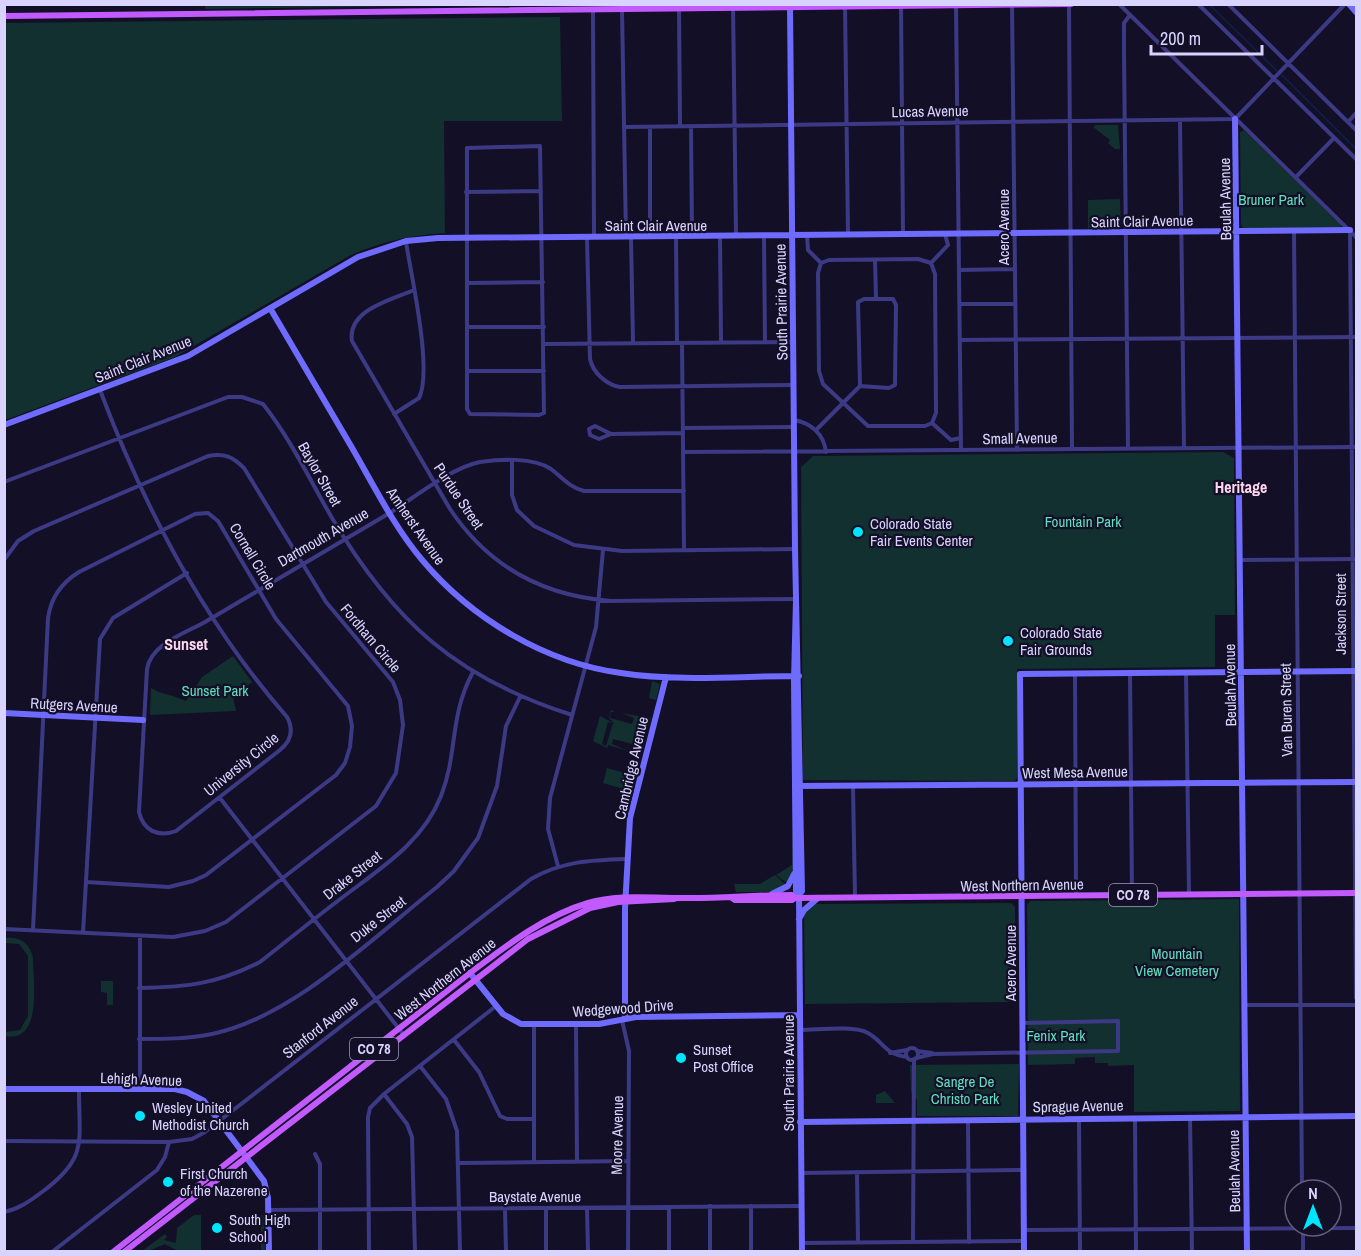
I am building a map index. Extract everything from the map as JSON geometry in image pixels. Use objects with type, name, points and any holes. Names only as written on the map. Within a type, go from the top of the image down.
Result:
[{"type":"main road","points":[[4,16],[566,7],[622,10],[733,6],[1070,5]]},
{"type":"main road","name":"West Northern Avenue","points":[[732,898],[770,895],[855,898],[1356,893]]},
{"type":"main road","name":"West Northern Avenue","points":[[124,1251],[472,976],[569,916],[599,905],[626,899],[792,900],[798,897]]},
{"type":"main road","name":"West Northern Avenue","points":[[114,1251],[245,1154]]},
{"type":"street","points":[[1119,4],[1356,236]]},
{"type":"street","points":[[1198,4],[1356,159]]},
{"type":"street","points":[[1235,119],[1347,4],[1356,12]]},
{"type":"street","points":[[901,5],[903,235]]},
{"type":"street","points":[[956,5],[961,450]]},
{"type":"street","name":"Acero Avenue","points":[[1012,5],[1017,450]]},
{"type":"street","points":[[1070,5],[1072,449]]},
{"type":"street","points":[[1229,5],[1356,130]]},
{"type":"street","points":[[733,6],[736,236]]},
{"type":"street","name":"South Prairie Avenue","points":[[790,6],[796,599],[795,871],[799,920],[802,1251]]},
{"type":"street","points":[[845,6],[848,235]]},
{"type":"street","points":[[679,7],[680,126]]},
{"type":"street","points":[[593,10],[589,344],[591,364],[610,384],[621,387],[794,385]]},
{"type":"street","points":[[622,10],[624,127],[633,343]]},
{"type":"street","points":[[1128,449],[1124,23],[1130,15]]},
{"type":"street","points":[[1348,122],[1356,113]]},
{"type":"street","name":"Lucas Avenue","points":[[624,127],[1235,119]]},
{"type":"street","name":"Beulah Avenue","points":[[1235,119],[1247,1251]]},
{"type":"street","points":[[1180,121],[1184,448]]},
{"type":"street","points":[[691,126],[692,237]]},
{"type":"street","points":[[650,127],[651,237]]},
{"type":"street","points":[[1296,177],[1335,138]]},
{"type":"street","points":[[540,146],[542,191],[544,413],[539,415],[470,414],[467,409],[466,327],[467,148],[540,146]]},
{"type":"street","points":[[466,192],[542,191]]},
{"type":"street","name":"Saint Clair Avenue","points":[[4,425],[188,356],[358,257],[406,241],[467,238],[1350,230]]},
{"type":"street","name":"Jackson Street","points":[[1350,230],[1356,998]]},
{"type":"street","name":"Van Buren Street","points":[[1294,231],[1302,1178]]},
{"type":"street","points":[[945,234],[948,245]]},
{"type":"street","points":[[720,236],[721,342]]},
{"type":"street","points":[[764,236],[765,342]]},
{"type":"street","points":[[807,236],[808,250],[821,263]]},
{"type":"street","points":[[676,237],[683,386],[684,550]]},
{"type":"street","points":[[394,414],[415,402],[422,390],[420,333],[406,241]]},
{"type":"street","points":[[948,245],[959,247]]},
{"type":"street","points":[[931,263],[948,245]]},
{"type":"street","points":[[821,263],[829,260],[918,259],[931,263]]},
{"type":"street","points":[[875,260],[876,299]]},
{"type":"street","points":[[821,263],[818,273],[819,375],[823,384],[868,426],[925,426],[933,423]]},
{"type":"street","points":[[931,263],[935,274],[936,413],[933,423]]},
{"type":"street","points":[[959,270],[1015,269]]},
{"type":"street","points":[[467,283],[543,282]]},
{"type":"street","name":"Purdue Street","points":[[414,290],[359,316],[351,331],[354,347],[466,532],[506,568],[546,589],[598,600],[796,599]]},
{"type":"street","points":[[816,430],[860,386],[857,305],[861,299],[891,298],[896,303],[897,383],[890,388],[860,386]]},
{"type":"street","points":[[960,304],[1015,304]]},
{"type":"street","name":"Amherst Avenue","points":[[270,308],[390,513],[422,561],[455,595],[516,637],[547,653],[584,665],[621,673],[666,677],[796,676]]},
{"type":"street","points":[[466,327],[544,327]]},
{"type":"street","points":[[960,340],[1356,337]]},
{"type":"street","points":[[544,344],[793,342]]},
{"type":"street","points":[[467,371],[544,371]]},
{"type":"street","points":[[100,390],[138,486],[162,531],[214,616]]},
{"type":"street","name":"Baylor Street","points":[[4,482],[228,397],[242,397],[263,404],[344,538],[385,597],[410,624],[473,672],[520,697],[572,715]]},
{"type":"street","points":[[933,423],[951,440]]},
{"type":"street","points":[[612,434],[595,426],[589,429],[590,435],[596,438],[612,434],[794,424],[816,430],[823,439],[826,452]]},
{"type":"street","points":[[951,440],[961,438]]},
{"type":"street","points":[[948,450],[951,440]]},
{"type":"street","name":"Small Avenue","points":[[683,452],[1356,447]]},
{"type":"street","name":"Fordham Circle","points":[[4,560],[13,546],[27,535],[208,456],[218,454],[233,457],[244,468],[336,615],[393,682],[400,700],[403,725],[398,766],[381,800],[362,818],[238,914],[205,931],[173,937],[4,929]]},
{"type":"street","points":[[512,461],[512,495],[517,510],[524,518],[559,539],[603,550],[795,549]]},
{"type":"street","name":"Dartmouth Avenue","points":[[214,616],[470,465],[528,461],[545,466],[570,486],[585,491],[684,491]]},
{"type":"street","name":"Cornell Circle","points":[[33,930],[48,618],[57,590],[79,572],[199,512],[212,514],[292,641],[344,700],[350,712],[352,726],[348,756],[341,769],[206,875],[182,885],[169,887],[86,882]]},
{"type":"street","points":[[558,866],[549,836],[548,810],[584,665],[596,627],[603,550]]},
{"type":"street","points":[[1241,560],[1354,559]]},
{"type":"street","points":[[83,933],[98,646],[105,627],[122,612],[187,573]]},
{"type":"street","name":"University Circle","points":[[214,616],[239,659],[287,717],[291,727],[290,738],[285,747],[220,798],[170,833],[159,834],[145,826],[139,812],[143,720],[147,669],[151,656],[159,648],[214,616]]},
{"type":"street","points":[[1076,896],[1075,673],[1354,671]]},
{"type":"street","name":"Drake Street","points":[[139,988],[187,987],[238,973],[260,962],[399,854],[426,824],[445,786],[456,713],[473,672]]},
{"type":"street","points":[[1186,672],[1188,894]]},
{"type":"street","name":"Acero Avenue","points":[[1024,1251],[1020,674],[1075,673]]},
{"type":"street","points":[[1130,673],[1132,895]]},
{"type":"street","name":"Cambridge Avenue","points":[[626,899],[632,807],[666,677]]},
{"type":"street","name":"Duke Street","points":[[139,1039],[187,1038],[239,1026],[286,1005],[437,887],[467,854],[478,838],[492,803],[502,739],[520,697]]},
{"type":"street","name":"Rutgers Avenue","points":[[4,713],[143,720]]},
{"type":"street","name":"West Mesa Avenue","points":[[797,786],[1356,782]]},
{"type":"street","name":"South Prairie Avenue","points":[[797,786],[802,891],[798,897]]},
{"type":"street","points":[[854,787],[855,898]]},
{"type":"street","points":[[220,798],[401,1031]]},
{"type":"street","name":"Stanford Avenue","points":[[4,1141],[169,1142],[192,1139],[219,1121],[531,879],[558,866],[588,860],[628,859]]},
{"type":"street","points":[[770,895],[788,886],[795,871]]},
{"type":"street","points":[[799,920],[804,910],[818,898]]},
{"type":"street","name":"Moore Avenue","points":[[626,899],[624,1019],[629,1051],[628,1251]]},
{"type":"street","points":[[140,936],[140,1089]]},
{"type":"street","name":"Wedgewood Drive","points":[[472,976],[496,1006],[515,1023],[599,1024],[624,1019],[800,1015]]},
{"type":"street","points":[[1245,1005],[1356,1005]]},
{"type":"street","points":[[369,1251],[368,1117],[370,1108],[384,1094],[496,1006]]},
{"type":"street","points":[[800,1030],[858,1030],[868,1033],[889,1053],[911,1058],[933,1054],[1119,1051],[1118,1021],[1022,1023]]},
{"type":"street","points":[[576,1024],[577,1161]]},
{"type":"street","points":[[534,1025],[534,1162]]},
{"type":"street","points":[[454,1040],[479,1072],[500,1116],[507,1119],[534,1119]]},
{"type":"street","points":[[889,1053],[912,1048],[933,1054]]},
{"type":"street","points":[[907,1050],[911,1058],[912,1074],[913,1242]]},
{"type":"street","points":[[911,1058],[917,1051]]},
{"type":"street","points":[[420,1066],[446,1099],[457,1131],[460,1163],[460,1251]]},
{"type":"street","name":"Lehigh Avenue","points":[[4,1089],[140,1089],[187,1092],[204,1101],[264,1181],[269,1210],[269,1251]]},
{"type":"street","points":[[4,1212],[24,1205],[65,1175],[76,1160],[79,1142],[79,1089]]},
{"type":"street","points":[[384,1094],[407,1124],[412,1137],[415,1251]]},
{"type":"street","name":"Sprague Avenue","points":[[800,1122],[1356,1116]]},
{"type":"street","points":[[1190,1117],[1192,1251]]},
{"type":"street","points":[[1135,1118],[1136,1251]]},
{"type":"street","points":[[968,1119],[969,1242]]},
{"type":"street","points":[[1079,1119],[1080,1251]]},
{"type":"street","points":[[52,1251],[157,1170],[165,1157],[169,1142]]},
{"type":"street","points":[[315,1154],[320,1164],[320,1251]]},
{"type":"street","points":[[460,1163],[628,1161]]},
{"type":"street","points":[[801,1173],[1024,1170]]},
{"type":"street","points":[[857,1172],[858,1242]]},
{"type":"street","points":[[710,1206],[710,1251]]},
{"type":"street","points":[[751,1206],[751,1251]]},
{"type":"street","name":"Baystate Avenue","points":[[269,1210],[801,1206]]},
{"type":"street","points":[[669,1207],[669,1251]]},
{"type":"street","points":[[587,1208],[588,1251]]},
{"type":"street","points":[[505,1209],[506,1251]]},
{"type":"street","points":[[546,1209],[546,1251]]},
{"type":"street","points":[[1024,1230],[1283,1228]]},
{"type":"street","points":[[802,1243],[1024,1241]]},
{"type":"green space","points":[[205,4],[561,4],[205,9]]},
{"type":"green space","points":[[560,17],[562,121],[444,121],[445,233],[396,240],[349,256],[175,357],[5,420],[5,23]]},
{"type":"green space","points":[[1118,125],[1120,149],[1115,149],[1108,143],[1110,140],[1093,127]]},
{"type":"green space","name":"Bruner Park","points":[[1244,130],[1341,227],[1243,229],[1241,224],[1240,132]]},
{"type":"green space","points":[[1120,199],[1121,227],[1088,228],[1088,200]]},
{"type":"green space","name":"Colorado State Fair Grounds","points":[[1223,452],[1234,458],[1235,615],[1215,615],[1215,667],[1017,669],[1017,778],[1015,781],[803,780],[801,467],[813,456]]},
{"type":"green space","name":"Sunset Park","points":[[233,656],[252,682],[233,697],[236,711],[150,715],[151,688],[186,701],[202,677]]},
{"type":"green space","points":[[652,681],[660,684],[656,700],[649,698]]},
{"type":"green space","points":[[611,710],[615,712],[611,712],[610,718],[632,724],[634,718],[621,713],[651,718],[645,736],[640,735],[644,718],[639,717],[633,739],[638,741],[639,736],[645,737],[640,754],[629,751],[635,751],[636,745],[613,739],[612,744],[628,751],[608,745],[607,748],[593,741],[600,716],[615,724],[609,718]],"holes":[[[608,722],[613,723],[606,746],[602,744]]]},
{"type":"green space","points":[[607,768],[628,774],[624,789],[603,783]]},
{"type":"green space","points":[[792,829],[793,869],[787,883],[776,875],[792,865]]},
{"type":"green space","points":[[775,875],[786,885],[772,892],[736,892],[734,884],[760,884]]},
{"type":"green space","name":"Mountain View Cemetery","points":[[1239,899],[1240,1111],[1134,1112],[1134,1065],[1108,1066],[1108,1063],[1095,1063],[1095,1057],[1075,1058],[1075,1064],[1028,1065],[1027,905],[1030,901]]},
{"type":"green space","points":[[1011,903],[1015,907],[1016,1002],[805,1004],[804,917],[806,911],[816,904]]},
{"type":"green space","points":[[5,938],[20,939],[27,945],[33,958],[34,995],[31,1021],[17,1036],[5,1036],[5,1032],[20,1030],[28,1016],[28,956],[19,944],[5,943]]},
{"type":"green space","points":[[101,981],[113,981],[113,1005],[107,1005],[107,993],[101,992]]},
{"type":"green space","name":"Sangre De Christo Park","points":[[1019,1064],[1018,1116],[917,1116],[917,1100],[911,1092],[910,1065]]},
{"type":"green space","points":[[885,1091],[895,1103],[876,1103],[876,1095]]},
{"type":"green space","points":[[194,1215],[201,1215],[201,1251],[178,1251],[165,1244],[142,1251],[165,1234],[167,1237],[164,1240],[176,1243],[177,1228]]},
{"type":"green space","points":[[261,1215],[264,1216],[265,1251],[261,1251]]},
{"type":"waterway","points":[[1209,4],[1277,71]]},
{"type":"waterway","points":[[1281,74],[1356,149]]},
{"type":"place","name":"Colorado State Fair Events Center","points":[[858,532]]},
{"type":"place","name":"Colorado State Fair Grounds","points":[[1008,641]]},
{"type":"place","name":"Sunset Post Office","points":[[681,1058]]},
{"type":"place","name":"Wesley United Methodist Church","points":[[140,1116]]},
{"type":"place","name":"First Church of the Nazerene","points":[[168,1182]]},
{"type":"place","name":"South High School","points":[[217,1228]]},
{"type":"district","name":"Heritage","points":[[1241,487]]},
{"type":"district","name":"Sunset","points":[[186,644]]},
{"type":"park label","name":"Fountain Park","points":[[1083,521]]},
{"type":"park label","name":"Fenix Park","points":[[1056,1035]]}]
